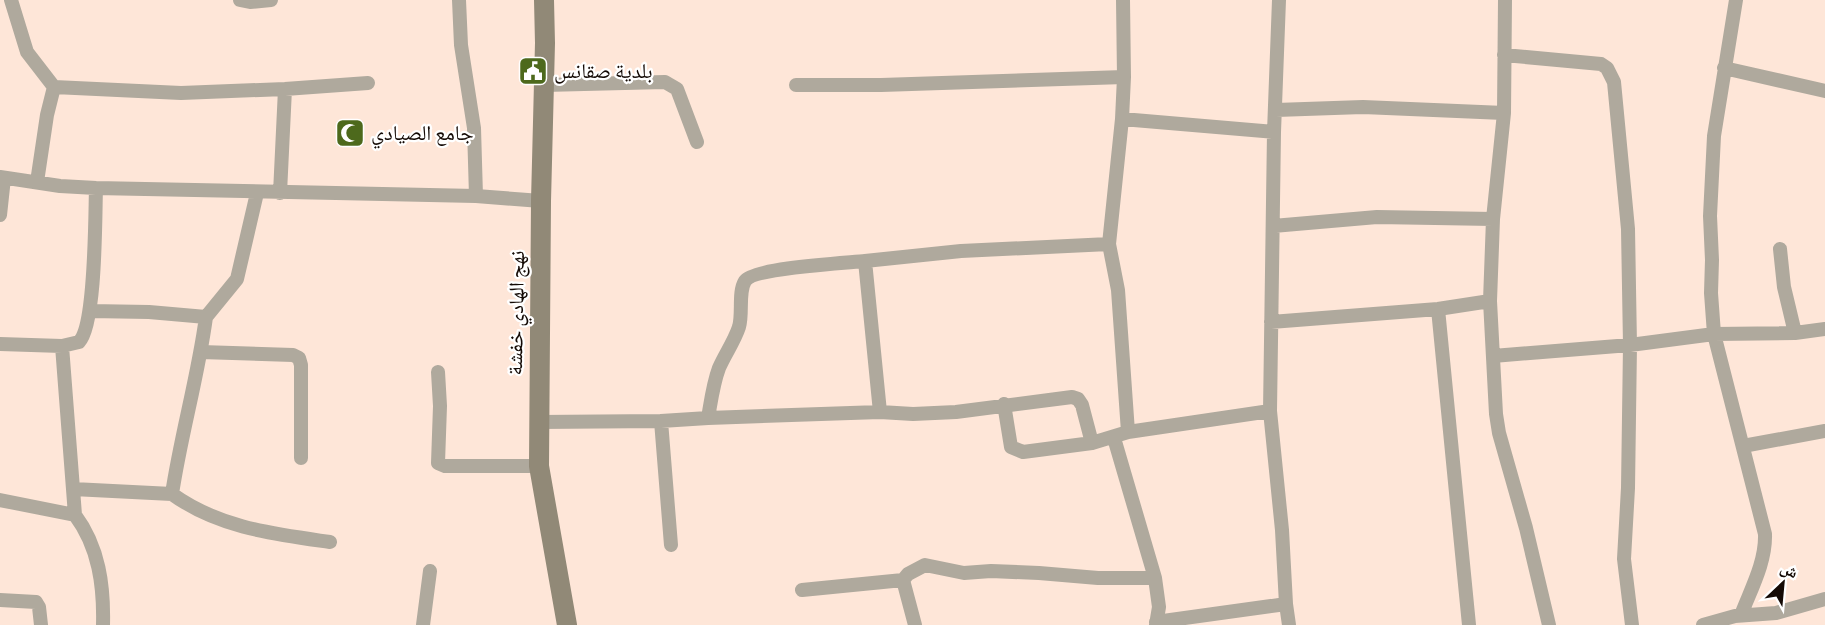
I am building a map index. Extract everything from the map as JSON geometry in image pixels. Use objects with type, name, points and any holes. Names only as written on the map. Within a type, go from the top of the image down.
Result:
[{"type":"main road","name":"نهج الهادي خفشة","points":[[544,0],[539,466],[567,625]]},
{"type":"street","points":[[11,0],[27,52],[54,87],[37,182]]},
{"type":"street","points":[[240,0],[250,2],[271,0]]},
{"type":"street","points":[[459,0],[461,45],[474,128],[476,196]]},
{"type":"street","points":[[1123,0],[1122,119],[1109,244],[1118,290],[1128,432]]},
{"type":"street","points":[[1279,0],[1274,132],[1270,411],[1289,625]]},
{"type":"street","points":[[1505,0],[1504,113],[1493,219],[1490,301],[1496,414],[1549,625]]},
{"type":"street","points":[[1736,0],[1714,136],[1710,216],[1714,334],[1764,524],[1766,545],[1762,561],[1737,618]]},
{"type":"street","points":[[1504,56],[1591,62],[1607,68],[1614,82],[1628,229],[1630,345],[1628,488],[1624,560],[1632,625]]},
{"type":"street","points":[[1724,68],[1825,92]]},
{"type":"street","points":[[796,85],[881,85],[1124,77]]},
{"type":"street","points":[[543,85],[665,82],[677,89],[697,142]]},
{"type":"street","points":[[54,87],[181,93],[368,83]]},
{"type":"street","points":[[280,192],[285,89]]},
{"type":"street","points":[[1276,110],[1363,107],[1504,113]]},
{"type":"street","points":[[1122,119],[1274,132]]},
{"type":"street","points":[[0,214],[2,178],[60,186],[96,188],[476,196],[542,201]]},
{"type":"street","points":[[0,344],[62,346],[79,342],[83,338],[90,310],[96,188]]},
{"type":"street","points":[[172,494],[206,317],[237,279],[256,193]]},
{"type":"street","points":[[1273,226],[1377,217],[1493,219]]},
{"type":"street","points":[[708,418],[719,369],[740,324],[745,280],[751,276],[786,268],[961,252],[1109,244]]},
{"type":"street","points":[[1779,249],[1784,287],[1795,333]]},
{"type":"street","points":[[865,261],[880,412]]},
{"type":"street","points":[[1271,322],[1438,309],[1490,301]]},
{"type":"street","points":[[1438,309],[1469,625]]},
{"type":"street","points":[[90,310],[206,317]]},
{"type":"street","points":[[1493,356],[1630,345],[1714,334],[1795,333],[1825,328]]},
{"type":"street","points":[[62,346],[75,515],[92,543],[101,579],[103,625]]},
{"type":"street","points":[[201,352],[293,355],[298,358],[301,458]]},
{"type":"street","points":[[438,372],[440,406],[438,463],[445,466],[539,466]]},
{"type":"street","points":[[539,422],[661,421],[880,412],[914,414],[1072,397],[1078,399],[1082,405],[1092,443]]},
{"type":"street","points":[[1004,404],[1011,447],[1023,452],[1092,443],[1128,432],[1270,411]]},
{"type":"street","points":[[661,421],[671,545]]},
{"type":"street","points":[[1743,446],[1825,431]]},
{"type":"street","points":[[1114,438],[1155,578],[1159,607],[1156,624],[1286,604]]},
{"type":"street","points":[[73,489],[172,494],[205,514],[228,523],[277,535],[330,542]]},
{"type":"street","points":[[0,500],[75,515]]},
{"type":"street","points":[[802,590],[903,580],[908,574],[925,565],[964,573],[1039,573],[1089,577],[1155,578]]},
{"type":"street","points":[[423,625],[430,571]]},
{"type":"street","points":[[903,580],[915,625]]},
{"type":"street","points":[[1703,625],[1776,613],[1825,599]]},
{"type":"street","points":[[0,600],[36,602],[39,606],[41,625]]},
{"type":"place","name":"بلدية صقانس","points":[[533,71]]},
{"type":"place","name":"جامع الصيادي","points":[[350,133]]}]
